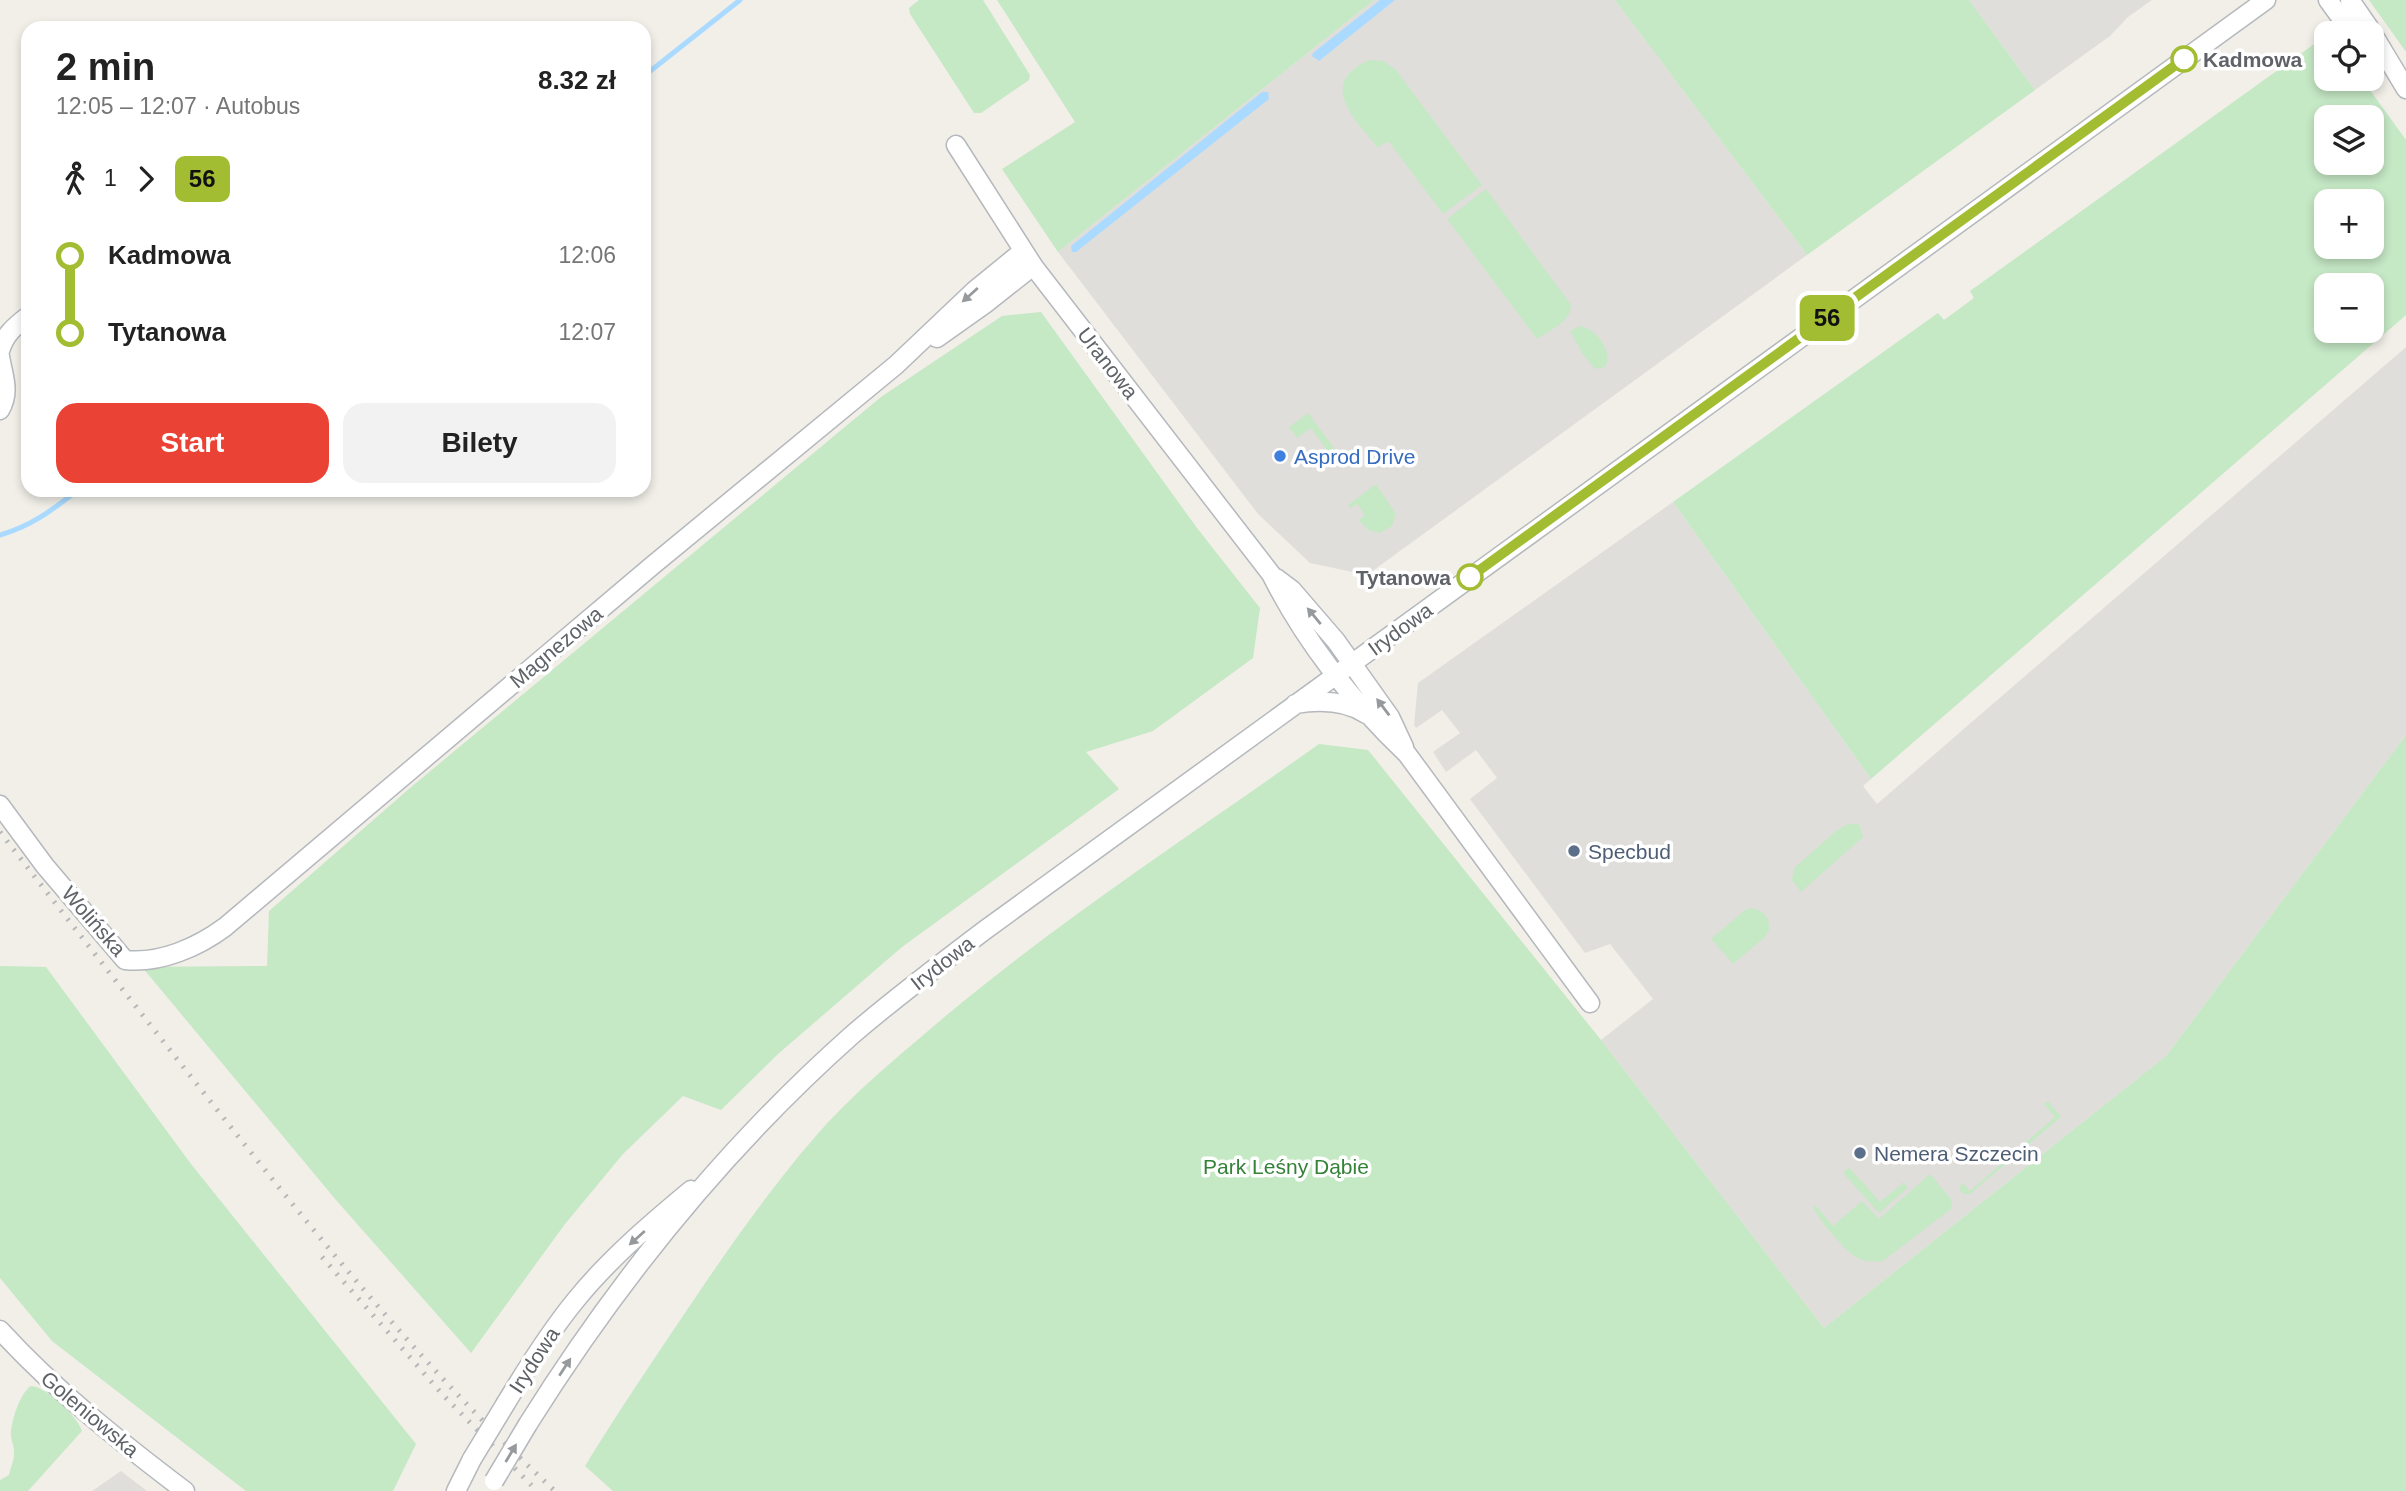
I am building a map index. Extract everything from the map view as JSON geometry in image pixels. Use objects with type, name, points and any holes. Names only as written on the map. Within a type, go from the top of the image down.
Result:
[{"type":"street","name":"Irydowa","points":[[456,1491],[506,1403],[549,1336],[583,1291],[638,1236],[726,1161],[814,1071],[892,1002],[985,930],[1336,674],[2266,0]]},
{"type":"street","points":[[2312,0],[2340,16]]},
{"type":"street","points":[[2328,0],[2344,21]]},
{"type":"street","points":[[2350,0],[2406,92]]},
{"type":"street","points":[[2384,69],[2406,92]]},
{"type":"street","name":"Uranowa","points":[[956,145],[1028,258],[1271,574],[1285,602],[1336,674]]},
{"type":"street","name":"Magnezowa","points":[[219,932],[653,565],[896,365],[985,304],[1028,258]]},
{"type":"street","points":[[0,410],[8,389],[0,353],[11,328],[21,321]]},
{"type":"street","name":"Uranowa","points":[[1271,574],[1292,590],[1351,664]]},
{"type":"street","points":[[1351,664],[1390,717],[1407,754]]},
{"type":"street","points":[[1336,674],[1370,719]]},
{"type":"street","points":[[1295,704],[1345,704],[1359,710],[1407,754],[1590,1003]]},
{"type":"street","name":"Wolińska","points":[[0,805],[45,866],[125,960],[138,962],[172,953],[202,943],[219,932]]},
{"type":"street","name":"Irydowa","points":[[492,1486],[528,1424],[581,1343],[726,1161]]},
{"type":"street","name":"Goleniowska","points":[[0,1330],[81,1410],[185,1491]]},
{"type":"shaded area","points":[[1374,0],[1615,0],[1807,255],[1367,575],[1310,563],[1258,514],[1058,252]]},
{"type":"shaded area","points":[[1969,0],[2152,0],[2128,17],[2110,36],[2035,90]]},
{"type":"shaded area","points":[[2406,347],[2406,735],[2166,1056],[1824,1328],[1601,1040],[1653,999],[1610,944],[1585,953],[1470,799],[1497,778],[1476,750],[1446,772],[1433,752],[1460,733],[1442,710],[1416,728],[1414,725],[1418,683],[1673,502],[1871,779],[1863,786],[1877,804]]},
{"type":"shaded area","points":[[121,1471],[147,1491],[92,1491]]},
{"type":"green space","points":[[919,0],[983,0],[1030,75],[1029,80],[981,113],[974,113],[910,14],[909,8]]},
{"type":"green space","points":[[997,0],[1374,0],[1058,252],[1002,169],[1075,122]]},
{"type":"green space","points":[[1615,0],[1969,0],[2035,90],[1807,255]]},
{"type":"green space","points":[[2369,0],[2406,0],[2406,52],[2384,21]]},
{"type":"green space","points":[[2314,44],[2314,91],[2371,91],[2381,105],[2314,105],[2314,175],[2384,175],[2384,110],[2406,140],[2406,315],[2384,334],[2384,273],[2314,273],[2314,343],[2374,343],[1871,779],[1673,502],[1938,313],[1944,320],[1974,298],[1970,291]]},
{"type":"green space","points":[[1371,60],[1383,61],[1396,70],[1482,185],[1443,214],[1389,142],[1378,148],[1349,111],[1344,100],[1345,80],[1356,67]]},
{"type":"green space","points":[[1486,189],[1571,305],[1564,321],[1537,339],[1447,219]]},
{"type":"green space","points":[[1041,312],[1197,528],[1260,608],[1253,658],[1153,731],[1086,752],[1119,789],[902,947],[778,1054],[721,1110],[683,1096],[623,1154],[565,1224],[471,1353],[336,1200],[142,967],[267,966],[269,911],[410,788],[881,397],[1002,316]]},
{"type":"green space","points":[[1580,326],[1592,331],[1602,342],[1607,355],[1605,367],[1595,369],[1582,353],[1570,331]]},
{"type":"green space","points":[[1308,413],[1340,456],[1334,460],[1311,428],[1297,438],[1289,427]]},
{"type":"green space","points":[[1376,484],[1396,514],[1392,526],[1380,533],[1368,530],[1359,520],[1365,515],[1357,504],[1351,508],[1348,505]]},
{"type":"green space","name":"Park Leśny Dąbie","points":[[2406,735],[2406,1491],[613,1491],[585,1466],[734,1242],[798,1157],[843,1107],[935,1025],[1028,951],[1124,880],[1319,744],[1368,750],[1601,1040],[1824,1328],[2166,1056]]},
{"type":"green space","points":[[1848,824],[1859,824],[1863,837],[1801,892],[1792,880],[1794,868],[1836,831]]},
{"type":"green space","points":[[1751,908],[1765,915],[1769,930],[1765,937],[1733,964],[1711,939]]},
{"type":"green space","points":[[0,966],[46,967],[191,1164],[416,1444],[393,1491],[246,1491],[52,1341],[0,1278]]},
{"type":"green space","points":[[2048,1101],[2061,1117],[1970,1194],[1963,1194],[1959,1189],[1962,1182],[1970,1191],[2055,1117],[2044,1104]]},
{"type":"green space","points":[[1849,1167],[1880,1202],[1904,1182],[1908,1188],[1879,1213],[1843,1173]]},
{"type":"green space","points":[[1930,1174],[1951,1199],[1952,1208],[1883,1261],[1866,1261],[1851,1253],[1832,1234],[1813,1207],[1815,1205],[1833,1226],[1862,1201],[1879,1219]]},
{"type":"green space","points":[[31,1386],[45,1391],[61,1403],[82,1431],[28,1491],[0,1491],[0,1480],[9,1475],[13,1459],[11,1435],[15,1414],[23,1394]]},
{"type":"water","points":[[1380,0],[1395,0],[1319,61],[1312,56],[1313,53]]},
{"type":"water","points":[[1262,92],[1268,92],[1269,99],[1076,252],[1072,252],[1071,246]]},
{"type":"waterway","points":[[651,70],[740,0]]},
{"type":"waterway","points":[[0,535],[32,522],[69,497]]},
{"type":"railway","points":[[0,832],[315,1232],[391,1322],[471,1408],[555,1491]]},
{"type":"railway","points":[[322,1257],[443,1395],[537,1491]]},
{"type":"bus line","name":"56","points":[[1470,577],[2184,59]]},
{"type":"place","name":"Kadmowa","points":[[2184,59]]},
{"type":"place","name":"Asprod Drive","points":[[1280,456]]},
{"type":"place","name":"Tytanowa","points":[[1470,577]]},
{"type":"place","name":"Specbud","points":[[1574,851]]},
{"type":"place","name":"Nemera Szczecin","points":[[1860,1153]]}]
